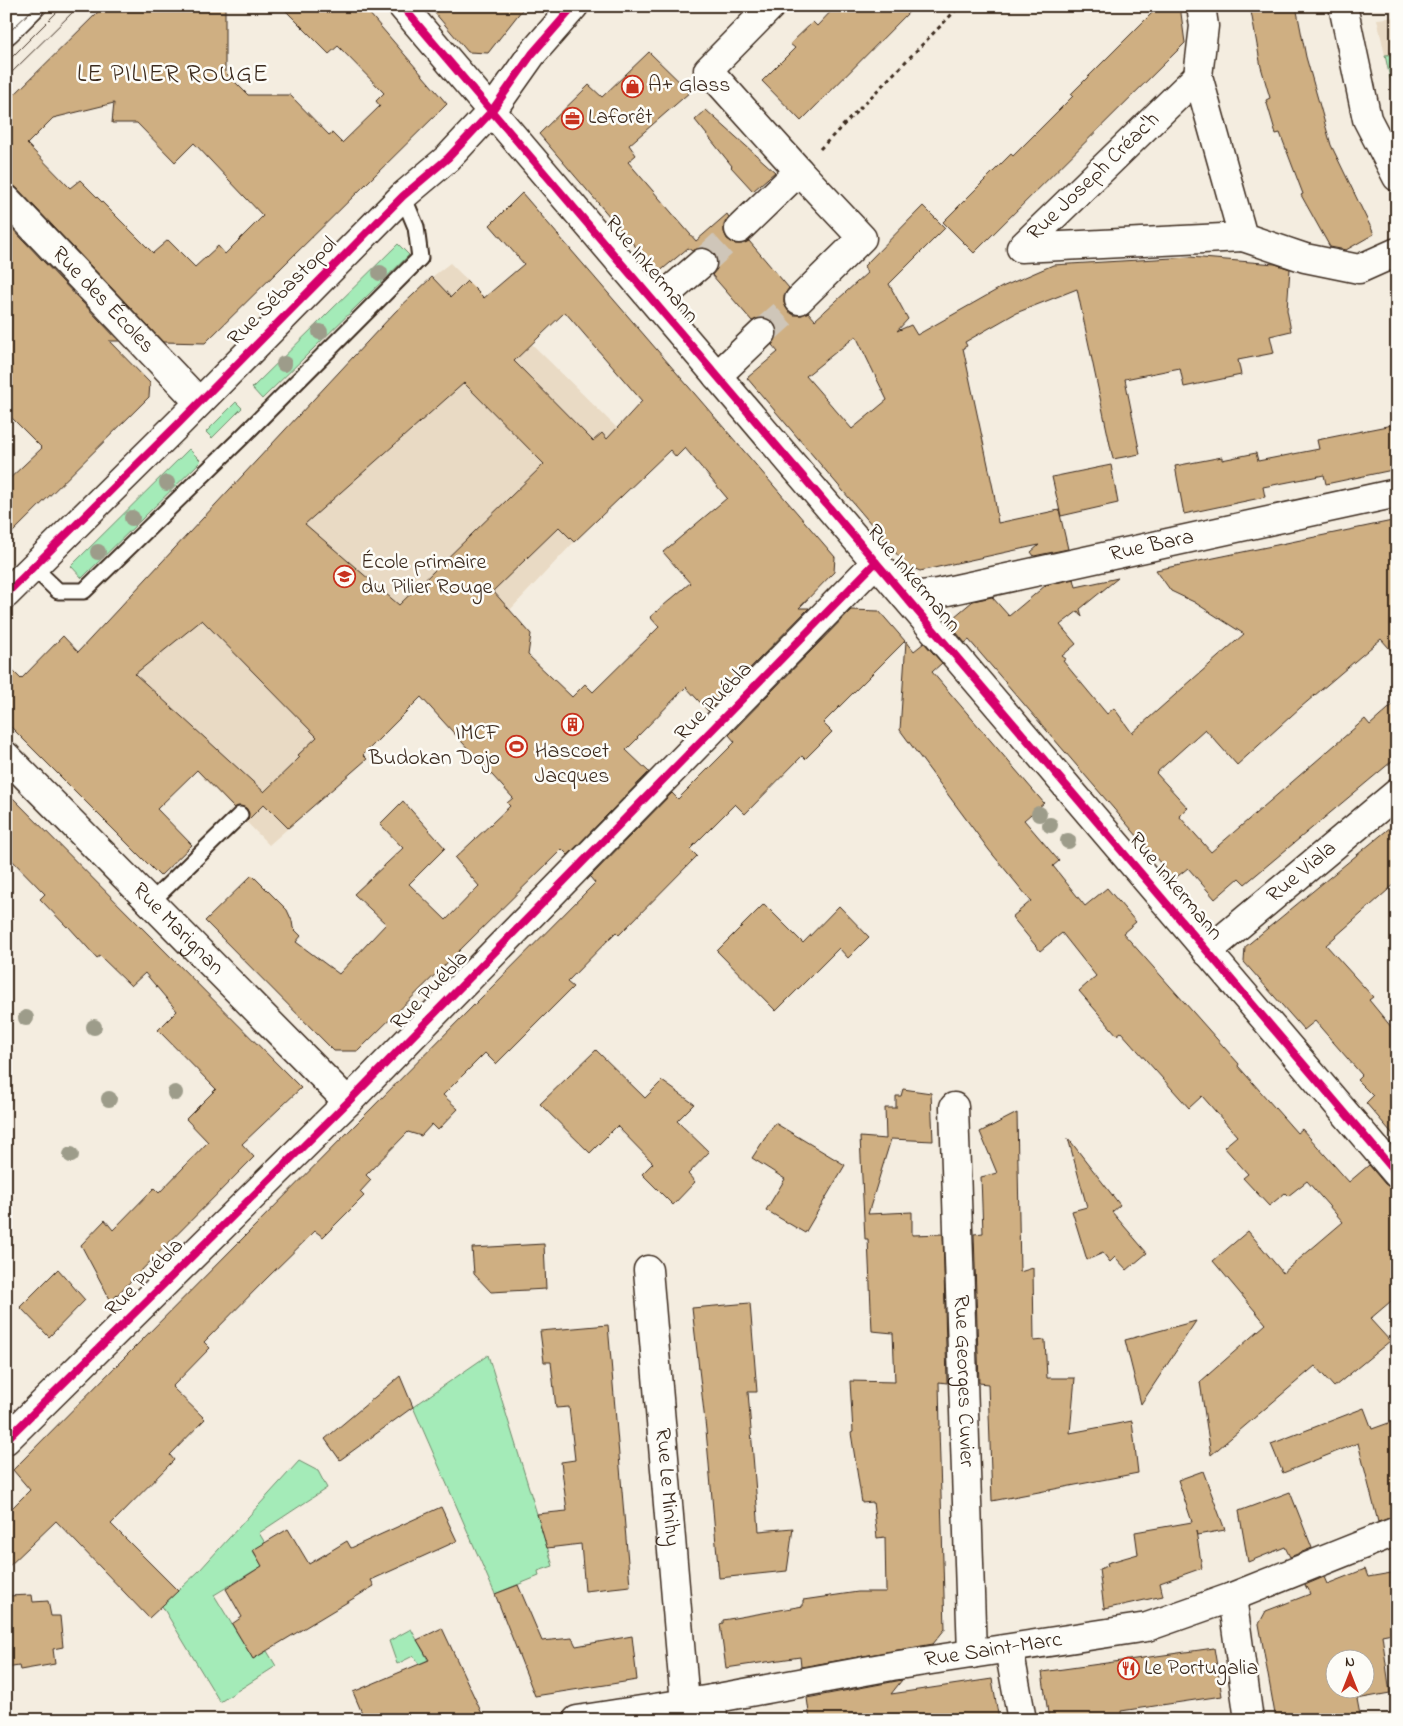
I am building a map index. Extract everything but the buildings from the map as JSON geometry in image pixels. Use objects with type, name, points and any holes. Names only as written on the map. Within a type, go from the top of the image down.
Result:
[{"type":"street","points":[[6,30],[30,6]]},
{"type":"street","name":"Rue Inkermann","points":[[402,6],[1397,1174]]},
{"type":"street","name":"Rue Sébastopol","points":[[6,594],[403,196],[448,158],[491,112],[532,54],[574,6]]},
{"type":"street","points":[[771,6],[708,70],[862,238],[799,300]]},
{"type":"street","points":[[1201,6],[1204,26],[1198,76],[1243,238]]},
{"type":"street","points":[[1342,6],[1367,119],[1397,177]]},
{"type":"street","name":"Rue Joseph Créac'h","points":[[1198,76],[1021,248],[1243,238],[1305,258],[1359,270],[1397,252]]},
{"type":"street","points":[[739,229],[799,171]]},
{"type":"street","name":"Rue des Écoles","points":[[6,199],[199,402]]},
{"type":"street","points":[[656,303],[702,263]]},
{"type":"street","points":[[717,376],[762,333]]},
{"type":"street","name":"Rue Bara","points":[[906,597],[938,593],[1397,494]]},
{"type":"street","name":"Rue Puébla","points":[[6,1440],[348,1102],[379,1068],[876,562]]},
{"type":"street","name":"Rue Marignan","points":[[6,756],[348,1102]]},
{"type":"street","name":"Rue Viala","points":[[1207,952],[1397,793]]},
{"type":"street","name":"Rue Georges Cuvier","points":[[954,1107],[972,1654]]},
{"type":"street","name":"Rue Le Minihy","points":[[648,1270],[685,1703]]},
{"type":"street","name":"Rue Saint-Marc","points":[[576,1720],[685,1703],[712,1709],[892,1666],[1148,1627],[1232,1597],[1397,1531]]},
{"type":"street","points":[[1232,1597],[1249,1720]]},
{"type":"street","points":[[1009,1649],[1022,1720]]},
{"type":"lane","points":[[33,567],[58,591],[84,591],[268,411],[420,258],[416,227],[403,196]]},
{"type":"lane","points":[[151,902],[240,815]]},
{"type":"path","points":[[799,171],[960,6]]},
{"type":"shaded area","points":[[1397,17],[1397,101],[1393,92],[1377,19]]},
{"type":"shaded area","name":"École primaire du Pilier Rouge","points":[[450,263],[617,428],[643,476],[574,542],[510,610],[420,696],[363,755],[367,759],[269,845],[117,690],[395,312],[432,277]]},
{"type":"green space","points":[[1397,54],[1397,101],[1393,92],[1385,55]]},
{"type":"green space","points":[[398,244],[409,255],[262,399],[252,388]]},
{"type":"green space","points":[[236,402],[242,408],[212,438],[206,432]]},
{"type":"green space","points":[[189,449],[201,461],[82,578],[71,566]]},
{"type":"green space","points":[[488,1355],[553,1566],[538,1571],[539,1576],[495,1594],[413,1407]]},
{"type":"green space","points":[[299,1461],[318,1471],[327,1488],[259,1533],[265,1543],[253,1551],[262,1566],[214,1595],[253,1659],[267,1651],[276,1666],[220,1702],[162,1606],[199,1571]]},
{"type":"green space","points":[[411,1629],[428,1660],[419,1664],[413,1656],[397,1664],[389,1641]]},
{"type":"tunnel","points":[[702,263],[739,229]]},
{"type":"tunnel","points":[[762,333],[799,300]]},
{"type":"tram line","points":[[6,35],[36,6]]},
{"type":"tram line","points":[[6,51],[52,6]]},
{"type":"tram line","points":[[6,63],[63,6]]},
{"type":"tram line","points":[[6,78],[79,6]]},
{"type":"cycle path","points":[[402,6],[1397,1174]]},
{"type":"cycle path","points":[[6,594],[179,423],[403,196],[448,158],[491,112],[532,54],[574,6]]},
{"type":"cycle path","points":[[6,1440],[348,1102],[876,562]]},
{"type":"place","name":"A+ Glass","points":[[632,86]]},
{"type":"place","name":"Laforêt","points":[[572,118]]},
{"type":"place","name":"École primaire du Pilier Rouge","points":[[345,576]]},
{"type":"place","name":"Hascoet Jacques","points":[[572,724]]},
{"type":"place","name":"IMCF Budokan Dojo","points":[[516,747]]},
{"type":"place","name":"Le Portugalia","points":[[1128,1669]]},
{"type":"district","name":"LE PILIER ROUGE","points":[[173,75]]}]
